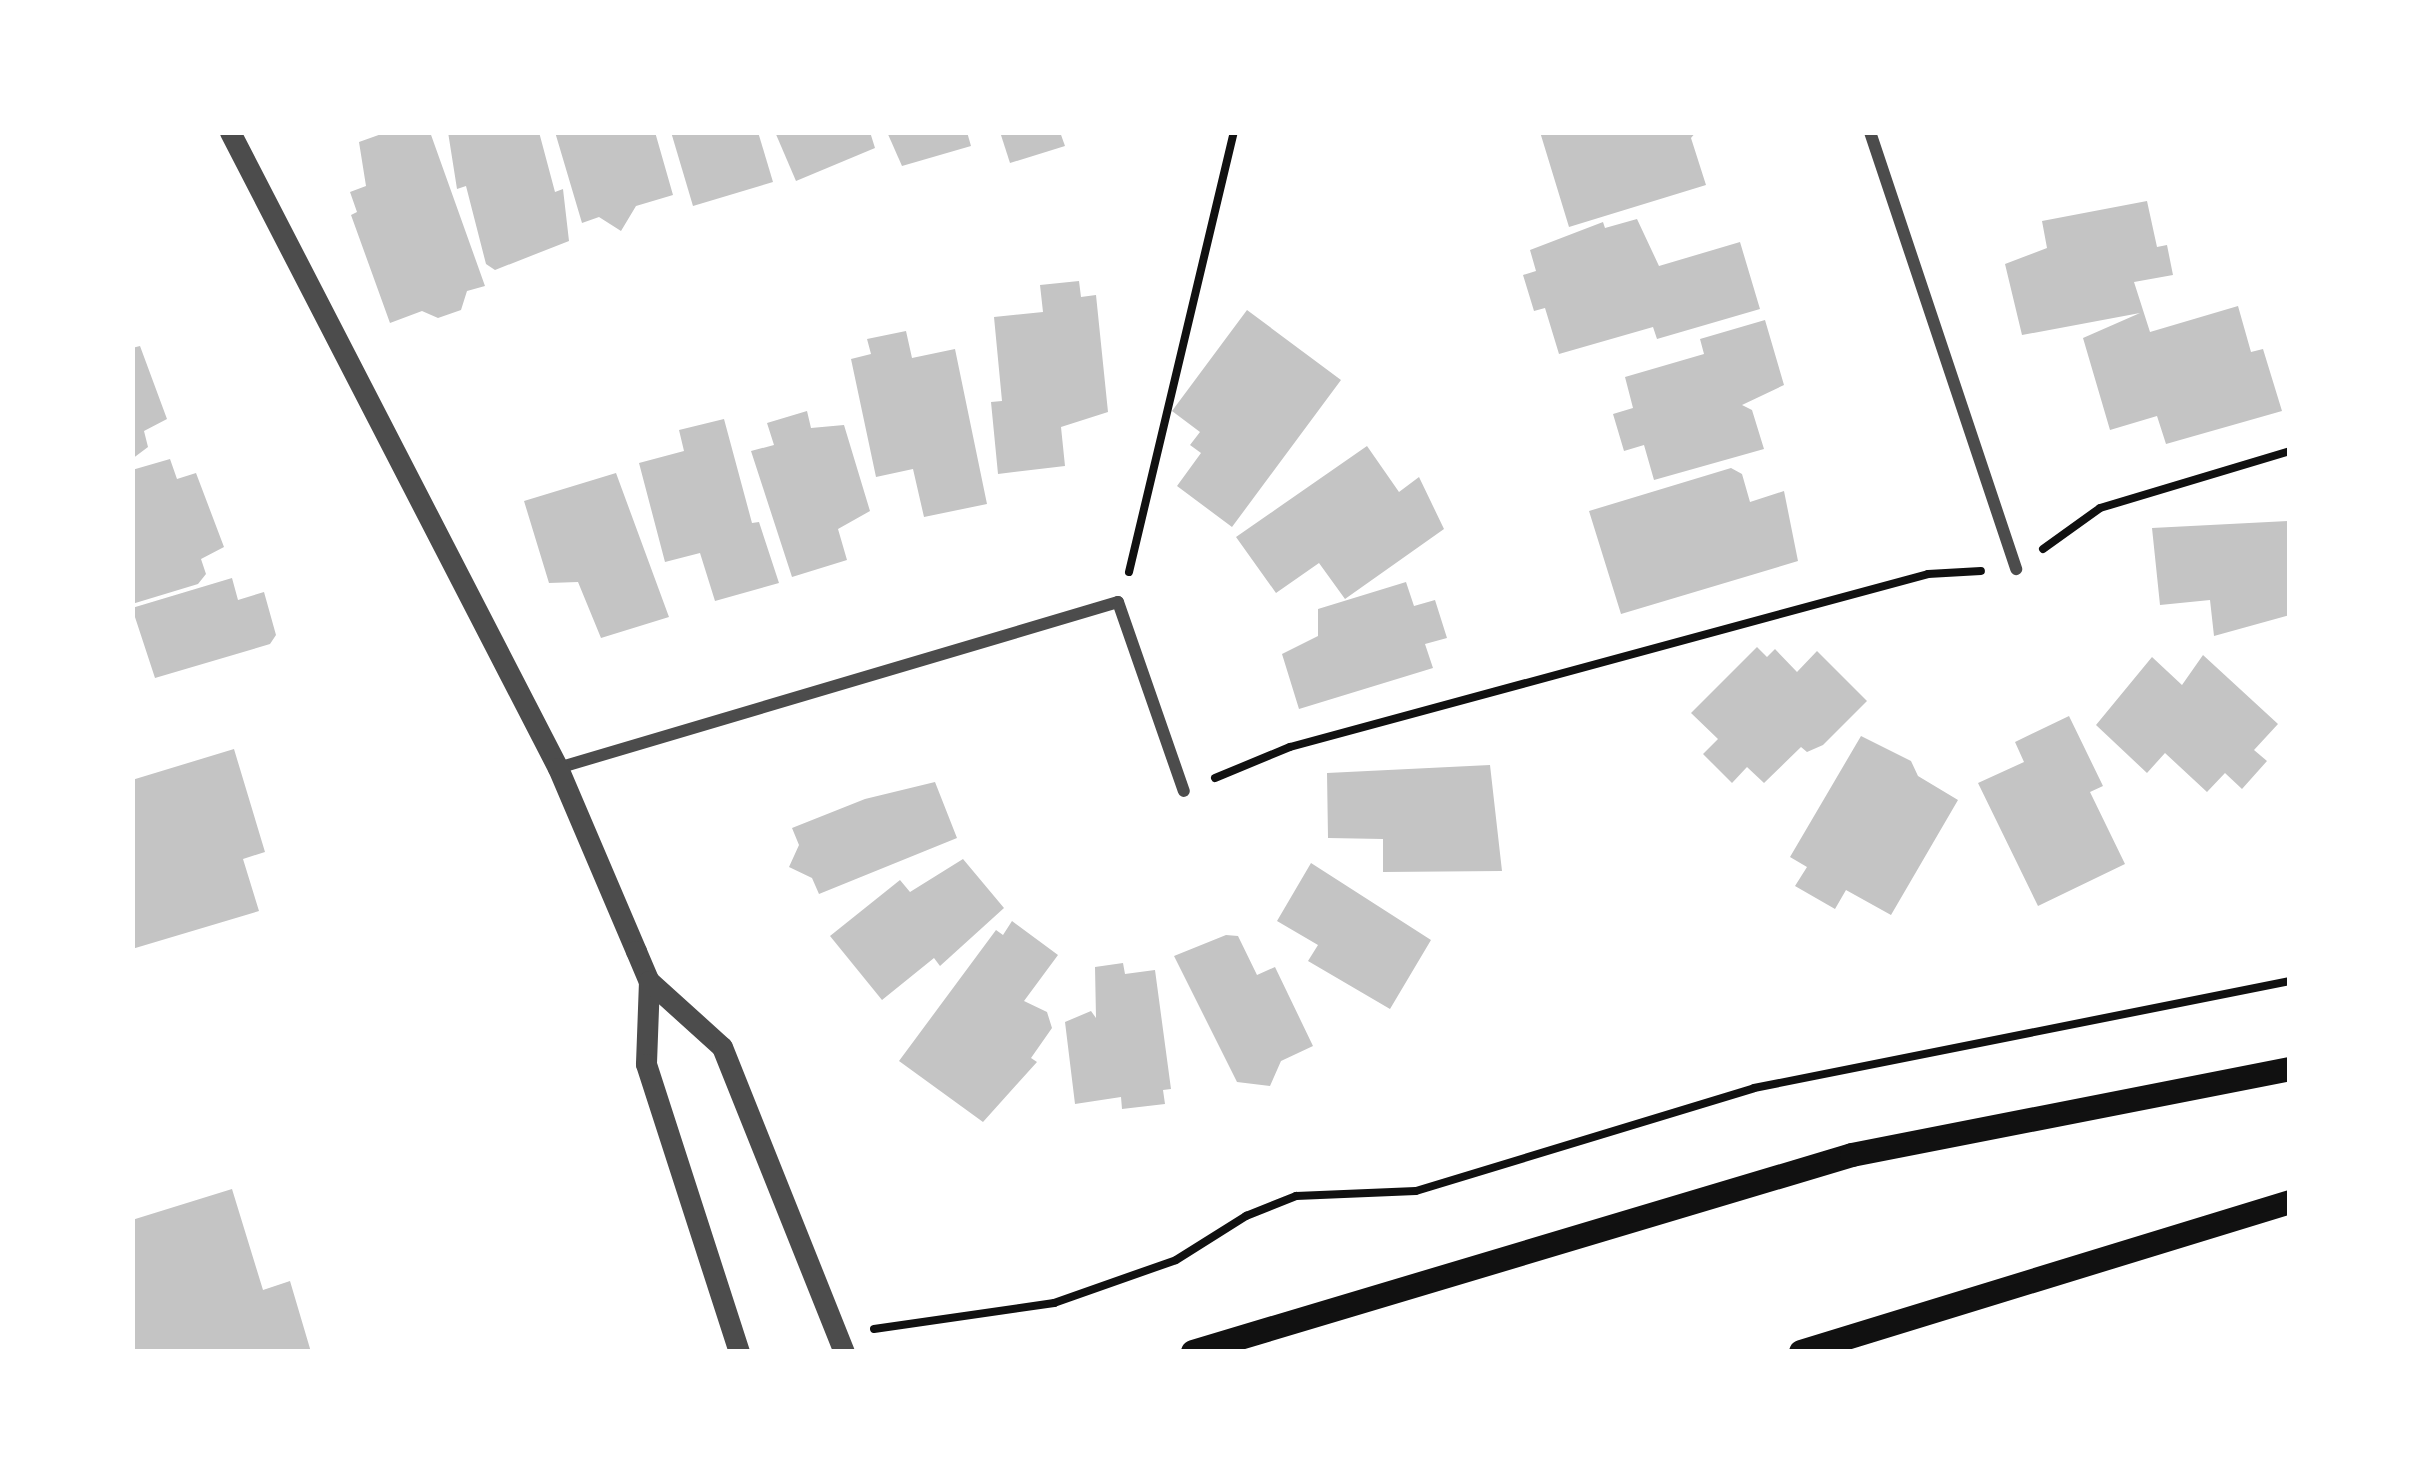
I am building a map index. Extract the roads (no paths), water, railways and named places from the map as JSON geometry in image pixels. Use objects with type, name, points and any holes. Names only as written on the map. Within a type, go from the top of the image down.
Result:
[{"type":"main road","points":[[1193,1352],[1852,1155],[2290,1069]]},
{"type":"main road","points":[[1801,1352],[2290,1202]]},
{"type":"street","points":[[230,132],[558,768],[649,981],[722,1047],[842,1347]]},
{"type":"street","points":[[1870,132],[2016,569]]},
{"type":"street","points":[[558,768],[1118,602],[1184,791]]},
{"type":"street","points":[[649,981],[646,1064],[739,1352]]}]
